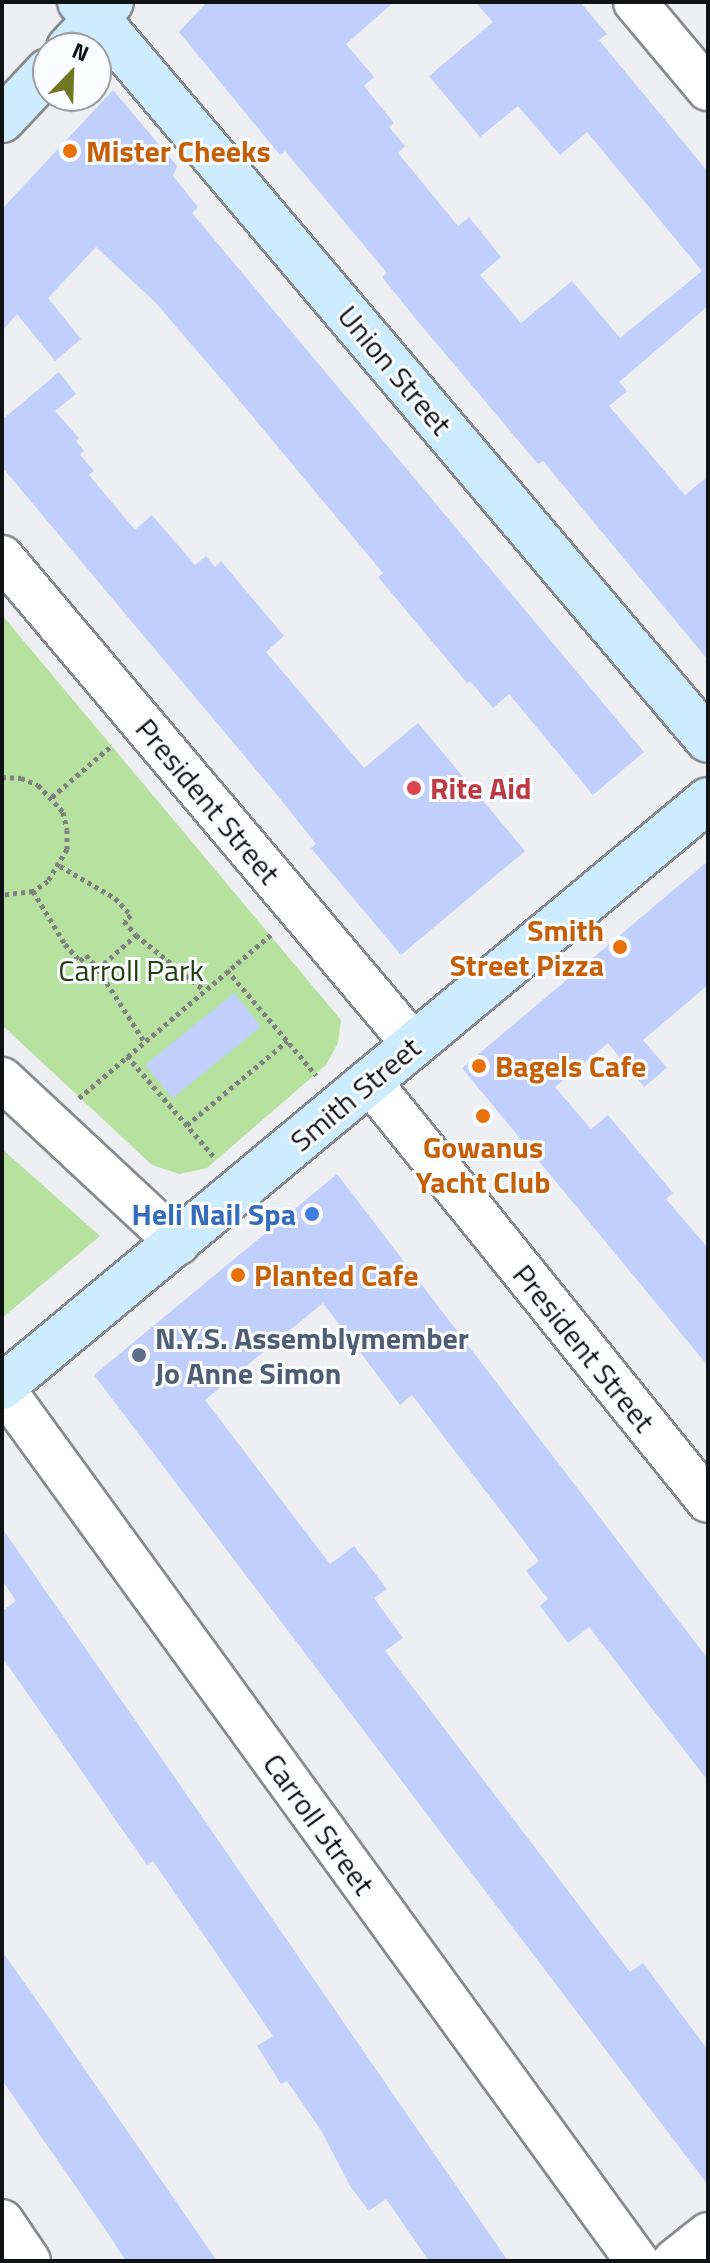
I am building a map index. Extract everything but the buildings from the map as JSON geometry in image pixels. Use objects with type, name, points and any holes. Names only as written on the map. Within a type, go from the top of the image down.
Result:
[{"type":"street","points":[[635,2],[708,89]]},
{"type":"street","name":"Union Street","points":[[89,17],[708,740]]},
{"type":"street","points":[[2,120],[32,88]]},
{"type":"street","name":"President Street","points":[[2,557],[414,1045]]},
{"type":"street","name":"Smith Street","points":[[2,1387],[708,800]]},
{"type":"street","points":[[2,1079],[178,1243]]},
{"type":"street","name":"President Street","points":[[370,1082],[708,1501]]},
{"type":"street","name":"Carroll Street","points":[[2,1387],[637,2261]]},
{"type":"street","points":[[2,2221],[29,2261]]},
{"type":"street","points":[[674,2261],[708,2234]]},
{"type":"path","points":[[52,797],[118,740]]},
{"type":"path","points":[[2,777],[21,778],[38,785],[63,812],[67,830],[67,849],[60,866],[48,881],[33,891],[2,895]]},
{"type":"path","points":[[60,866],[115,898],[131,915],[124,921],[136,935],[204,990]]},
{"type":"path","points":[[33,891],[65,944],[80,961],[86,955],[98,969],[144,1041]]},
{"type":"path","points":[[72,1104],[278,929]]},
{"type":"path","points":[[98,969],[136,935]]},
{"type":"path","points":[[227,970],[314,1073]]},
{"type":"path","points":[[187,1125],[287,1041]]},
{"type":"path","points":[[127,1056],[221,1164]]},
{"type":"green space","name":"Carroll Park","points":[[2,615],[341,1020],[338,1043],[326,1065],[207,1168],[179,1174],[152,1165],[2,1025]]},
{"type":"green space","points":[[2,1149],[100,1236],[2,1318]]},
{"type":"place","name":"Mister Cheeks","points":[[70,151]]},
{"type":"place","name":"Rite Aid","points":[[414,788]]},
{"type":"place","name":"Smith Street Pizza","points":[[620,947]]},
{"type":"place","name":"Bagels Cafe","points":[[479,1066]]},
{"type":"place","name":"Gowanus Yacht Club","points":[[483,1116]]},
{"type":"place","name":"Heli Nail Spa","points":[[312,1214]]},
{"type":"place","name":"Planted Cafe","points":[[238,1275]]},
{"type":"place","name":"N.Y.S. Assemblymember Jo Anne Simon","points":[[139,1355]]}]
